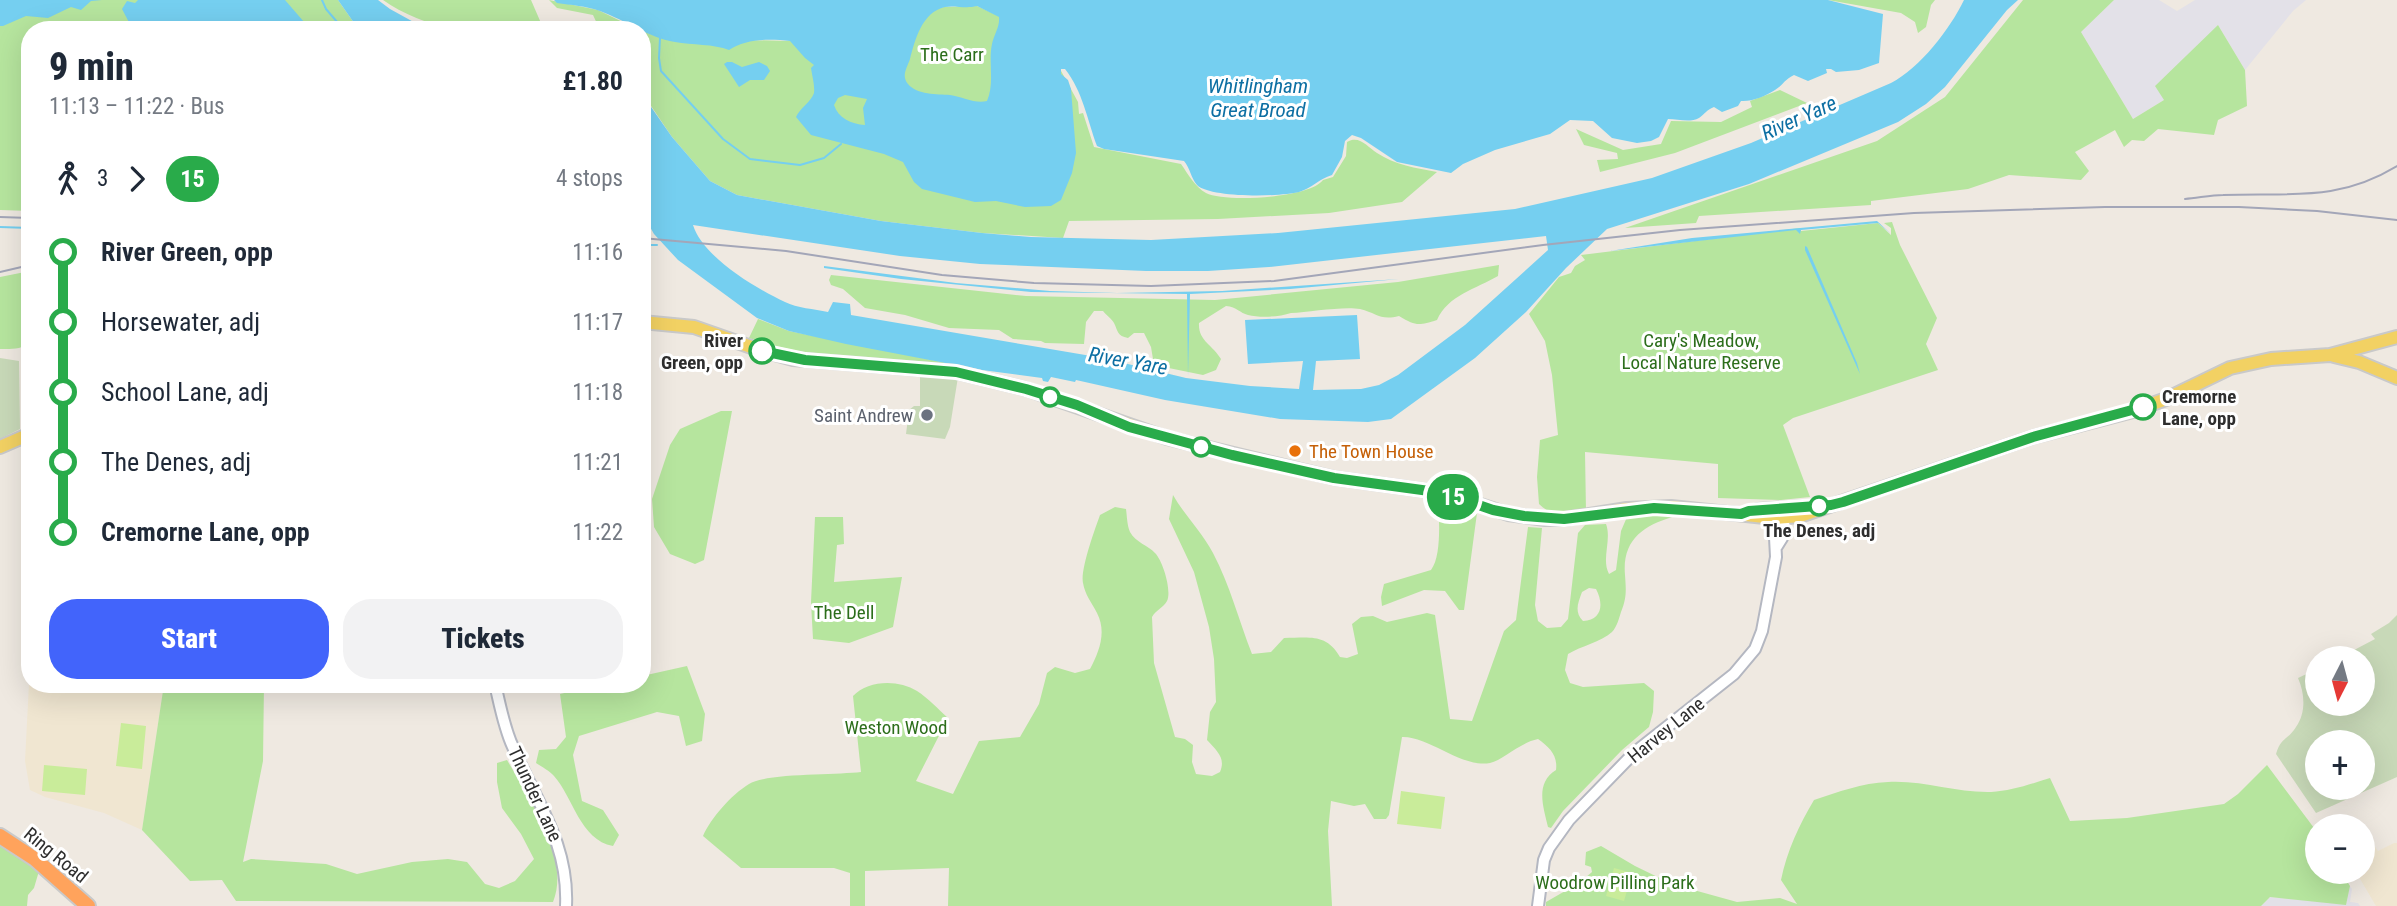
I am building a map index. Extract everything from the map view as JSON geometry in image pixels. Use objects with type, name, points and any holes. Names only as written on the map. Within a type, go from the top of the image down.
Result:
[{"type":"highway","name":"Ring Road","points":[[0,836],[34,859],[88,906]]},
{"type":"main road","points":[[651,323],[694,327],[793,359],[956,372],[1036,392],[1077,405],[1129,427],[1167,438],[1334,478],[1444,493],[1508,514],[1552,519],[1627,509],[1671,507],[1741,514],[1749,511],[1779,514],[1831,505],[2033,437],[2133,411],[2166,399],[2230,368],[2271,359],[2330,355],[2397,337]]},
{"type":"main road","points":[[2374,368],[2370,352],[2381,342]]},
{"type":"main road","points":[[2346,352],[2397,378]]},
{"type":"main road","points":[[2330,355],[2374,368]]},
{"type":"main road","points":[[0,447],[21,438]]},
{"type":"street","name":"Harvey Lane","points":[[1538,906],[1544,860],[1569,820],[1634,753],[1734,674],[1755,649],[1764,624],[1777,546],[1782,537],[1779,514]]},
{"type":"street","name":"Thunder Lane","points":[[497,693],[509,738],[547,814],[559,847],[566,906]]},
{"type":"shaded area","points":[[2114,0],[2159,0],[2177,11],[2195,0],[2306,0],[2293,11],[2245,70],[2218,25],[2164,100],[2133,119],[2081,32]]},
{"type":"shaded area","points":[[29,693],[163,693],[142,830],[104,813],[45,797],[30,790],[25,761]]},
{"type":"shaded area","points":[[2397,843],[2397,906],[2376,906],[2363,884],[2375,884],[2375,847],[2378,851]]},
{"type":"shaded area","points":[[2350,886],[2350,902],[2360,906],[2261,906],[2270,897],[2346,904]]},
{"type":"green space","points":[[0,0],[338,0],[353,21],[21,21],[21,211],[0,210]]},
{"type":"green space","points":[[383,0],[531,0],[540,21],[424,21]]},
{"type":"green space","points":[[549,0],[598,10],[621,21],[596,21],[593,15],[557,8]]},
{"type":"green space","points":[[1828,0],[1935,0],[1931,5],[1926,27],[1918,33],[1915,22],[1901,13]]},
{"type":"green space","points":[[2023,0],[2114,0],[2081,32],[2133,119],[2164,100],[2155,86],[2218,25],[2245,70],[2247,106],[2218,120],[2214,135],[2158,129],[2144,141],[2132,140],[2124,147],[2115,130],[2075,152],[2089,171],[2081,180],[2009,175],[1968,189],[1871,201],[1871,205],[1699,216],[1696,223],[1625,228],[1877,141],[1945,97]]},
{"type":"green space","name":"The Carr","points":[[977,6],[999,16],[1060,69],[1078,102],[1079,114],[1083,113],[1094,147],[1181,164],[1195,184],[1206,193],[1230,198],[1248,198],[1302,191],[1333,177],[1346,156],[1347,142],[1352,140],[1360,141],[1398,163],[1437,172],[1402,202],[1329,213],[1218,219],[1069,221],[1063,238],[982,233],[881,221],[737,195],[710,181],[672,137],[651,106],[651,34],[662,38],[790,41],[944,7]]},
{"type":"green space","points":[[1780,90],[1807,103],[1675,153],[1600,172],[1597,160],[1618,159],[1617,153],[1584,145],[1576,129],[1623,150],[1661,144],[1671,121],[1721,122],[1752,107],[1750,101]]},
{"type":"green space","name":"Cary's Meadow, Local Nature Reserve","points":[[1892,222],[1900,245],[1937,318],[1926,344],[1938,370],[1793,418],[1783,425],[1810,497],[1781,500],[1718,498],[1718,464],[1585,452],[1586,511],[1556,514],[1539,504],[1537,477],[1540,440],[1558,435],[1552,375],[1545,341],[1529,314],[1559,277],[1571,273],[1575,266],[1585,260],[1581,255],[1800,228],[1801,231],[1878,223],[1891,235],[1891,228],[1884,223]]},
{"type":"green space","points":[[1499,265],[1498,276],[1448,304],[1437,320],[1421,324],[1399,316],[1383,317],[1353,308],[1264,317],[1248,315],[1226,306],[1199,323],[1203,339],[1221,359],[1216,370],[1203,375],[1154,365],[1151,347],[1144,333],[1134,333],[1128,338],[1122,336],[1103,311],[1094,311],[1086,322],[1084,344],[1045,343],[1013,339],[999,330],[949,328],[905,315],[865,308],[843,289],[831,285],[829,280],[831,275],[1026,296],[1215,300],[1398,282]]},
{"type":"green space","points":[[21,273],[20,348],[0,349],[0,277]]},
{"type":"green space","points":[[758,319],[789,331],[952,364],[952,367],[824,355],[773,345],[749,338]]},
{"type":"green space","points":[[0,358],[19,361],[20,429],[0,439]]},
{"type":"green space","points":[[920,372],[958,377],[950,427],[945,439],[906,434],[909,410],[920,406]]},
{"type":"green space","points":[[721,411],[732,411],[704,560],[695,564],[670,554],[654,527],[652,499],[670,445],[680,429]]},
{"type":"green space","name":"Weston Wood","points":[[1173,495],[1204,538],[1219,565],[1252,654],[1271,652],[1284,638],[1316,638],[1329,644],[1340,657],[1347,658],[1358,654],[1352,624],[1361,617],[1373,616],[1387,622],[1427,613],[1435,615],[1450,719],[1472,721],[1504,631],[1516,620],[1528,527],[1542,528],[1535,605],[1538,621],[1547,628],[1561,627],[1568,619],[1578,533],[1585,525],[1606,524],[1606,562],[1609,574],[1616,570],[1621,531],[1627,517],[1673,514],[1636,536],[1627,552],[1625,598],[1615,628],[1602,639],[1568,654],[1565,670],[1570,683],[1583,687],[1644,683],[1654,691],[1649,727],[1622,750],[1563,811],[1551,828],[1548,827],[1542,796],[1545,781],[1556,770],[1556,760],[1549,748],[1538,739],[1495,761],[1479,763],[1457,757],[1423,741],[1402,737],[1389,815],[1386,819],[1374,819],[1365,804],[1354,806],[1331,801],[1328,831],[1332,906],[948,906],[949,868],[865,871],[865,906],[850,906],[850,873],[834,868],[741,868],[703,836],[722,807],[742,789],[758,780],[861,772],[853,696],[875,684],[892,683],[909,687],[925,697],[948,718],[916,781],[953,794],[979,741],[1020,737],[1039,704],[1047,673],[1055,667],[1075,673],[1090,669],[1102,635],[1100,620],[1084,587],[1084,569],[1100,515],[1115,507],[1126,509],[1130,532],[1135,539],[1155,553],[1166,576],[1167,601],[1152,617],[1154,663],[1175,737],[1185,739],[1193,745],[1192,762],[1196,774],[1212,776],[1220,772],[1221,759],[1207,740],[1210,712],[1216,702],[1209,627],[1194,572],[1169,519]],"holes":[[[1589,588],[1596,589],[1600,610],[1594,618],[1583,621],[1578,611],[1582,592]]]},
{"type":"green space","points":[[1438,499],[1477,513],[1464,610],[1459,610],[1445,591],[1424,590],[1382,606],[1384,584],[1431,570],[1437,556],[1439,536]]},
{"type":"green space","name":"The Dell","points":[[815,517],[843,517],[844,544],[837,545],[834,582],[902,577],[893,627],[849,643],[813,639],[811,602]]},
{"type":"green space","points":[[2397,615],[2397,777],[2375,787],[2375,730],[2305,730],[2305,797],[2276,754],[2280,744],[2293,731],[2302,716],[2303,697],[2298,678],[2305,675],[2305,716],[2375,716],[2375,646],[2362,646],[2375,639],[2371,634]]},
{"type":"green space","points":[[687,666],[705,714],[702,741],[686,746],[679,716],[657,712],[579,736],[573,755],[582,801],[603,810],[619,835],[613,846],[602,842],[585,827],[561,785],[554,776],[536,763],[539,750],[556,749],[566,737],[560,694],[651,693],[651,674]]},
{"type":"green space","points":[[163,693],[264,693],[263,761],[243,862],[251,859],[326,864],[357,874],[412,862],[448,859],[467,862],[485,884],[499,888],[515,881],[534,859],[521,834],[502,808],[497,763],[507,760],[545,828],[556,866],[557,885],[553,902],[236,901],[222,880],[190,881],[142,830]]},
{"type":"green space","points":[[121,723],[146,726],[142,769],[116,766]]},
{"type":"green space","points":[[44,765],[87,769],[85,795],[42,791]]},
{"type":"green space","name":"Woodrow Pilling Park","points":[[2267,765],[2305,816],[2305,884],[2349,884],[2346,905],[2270,897],[2261,906],[1546,906],[1546,902],[1579,883],[1592,872],[1591,867],[1585,865],[1586,852],[1601,846],[1672,884],[1737,902],[1780,898],[1797,904],[1781,880],[1794,838],[1814,800],[1869,784],[1901,782],[1991,792],[2013,789],[2050,778],[2070,821],[2127,818],[2224,804]]},
{"type":"green space","points":[[1401,791],[1445,797],[1441,829],[1397,824]]},
{"type":"green space","points":[[2307,800],[2345,800],[2316,813]]},
{"type":"green space","points":[[0,844],[39,871],[34,888],[28,895],[27,906],[0,906]]},
{"type":"green space","name":"Woodrow Pilling Park","points":[[1614,868],[1632,873],[1624,901],[1606,896]]},
{"type":"water","points":[[0,0],[102,0],[91,1],[81,10],[71,7],[48,18],[26,16],[0,26]]},
{"type":"water","points":[[138,0],[285,0],[303,21],[128,21],[122,9],[127,1],[135,3]]},
{"type":"water","points":[[338,0],[378,0],[412,21],[353,21]]},
{"type":"water","name":"Whitlingham Great Broad","points":[[554,0],[1828,0],[1883,14],[1879,63],[1859,70],[1836,72],[1826,69],[1827,73],[1808,81],[1794,75],[1767,94],[1754,100],[1741,101],[1738,106],[1722,112],[1714,107],[1699,118],[1688,121],[1668,119],[1659,137],[1651,141],[1637,143],[1612,138],[1593,121],[1570,120],[1550,134],[1495,150],[1463,164],[1451,173],[1397,162],[1352,135],[1345,141],[1342,157],[1332,175],[1299,192],[1277,195],[1230,194],[1204,189],[1197,185],[1184,161],[1097,146],[1076,87],[1065,69],[1061,69],[1061,74],[1068,80],[1071,89],[1076,153],[1072,173],[1061,200],[1051,206],[1025,207],[996,201],[975,202],[922,189],[914,182],[903,162],[884,154],[811,135],[796,117],[814,93],[811,68],[814,65],[790,41],[751,41],[729,50],[675,42],[651,34],[651,21],[622,21],[584,7],[557,3]],"holes":[[[953,6],[977,6],[999,17],[991,51],[991,87],[987,101],[978,102],[928,93],[912,88],[906,81],[905,72],[917,36],[925,21],[937,10]],[[845,95],[867,99],[863,108],[865,125],[846,119],[834,105],[838,98]]]},
{"type":"water","points":[[1964,0],[2018,0],[1945,87],[1926,104],[1898,122],[1749,184],[1607,229],[1566,268],[1526,312],[1475,358],[1391,419],[1368,422],[1280,419],[1165,400],[1076,380],[1075,382],[1051,377],[1048,382],[1042,378],[982,370],[789,331],[757,318],[678,260],[651,229],[651,107],[672,137],[710,181],[737,195],[881,221],[1031,237],[1151,240],[1278,233],[1515,209],[1652,178],[1751,143],[1891,83],[1913,68],[1942,35]],"holes":[[[693,225],[900,256],[980,264],[1208,271],[1269,267],[1546,236],[1548,250],[1465,325],[1398,375],[1379,385],[1361,389],[1313,390],[1316,361],[1360,359],[1357,315],[1245,320],[1248,364],[1303,361],[1299,389],[1186,378],[1103,358],[851,315],[850,304],[833,302],[828,312],[795,306],[759,289],[719,260],[707,249]]]},
{"type":"water","points":[[727,62],[742,67],[759,62],[770,71],[764,80],[750,80],[739,87],[724,64]]},
{"type":"water","points":[[1877,221],[1891,234],[1878,223],[1801,230],[1800,234],[1796,230],[1610,251],[1692,238]]},
{"type":"water","points":[[1805,246],[1857,363],[1860,374],[1805,250]]},
{"type":"water","points":[[824,266],[956,283],[1050,291],[1117,293],[1222,291],[1399,279],[1290,289],[1190,294],[1188,376],[1187,294],[1031,292],[901,279]]},
{"type":"waterway","points":[[322,0],[336,21]]},
{"type":"waterway","points":[[660,38],[661,71],[723,139],[750,159],[800,165],[824,158],[841,144]]},
{"type":"waterway","points":[[0,227],[21,228]]},
{"type":"waterway","points":[[651,245],[657,245]]},
{"type":"railway","points":[[2185,199],[2218,195],[2333,191],[2375,178],[2397,166]]},
{"type":"railway","points":[[651,239],[786,251],[942,275],[1034,283],[1151,286],[1274,281],[1543,245],[1680,230],[1914,213],[2105,207],[2239,207],[2317,211],[2397,220]]},
{"type":"railway","points":[[0,217],[21,218]]},
{"type":"railway","points":[[0,272],[21,267]]},
{"type":"bus line","name":"15","points":[[762,351],[785,358],[956,372],[1077,405],[1149,433],[1243,457],[1353,482],[1444,493],[1493,510],[1552,519],[1627,509],[1671,507],[1741,514],[1749,511],[1831,505],[2033,437],[2143,407]]},
{"type":"place","name":"River Green, opp","points":[[762,351]]},
{"type":"place","name":"Cremorne Lane, opp","points":[[2143,407]]},
{"type":"place","name":"Saint Andrew","points":[[927,415]]},
{"type":"place","name":"The Town House","points":[[1295,451]]},
{"type":"place","name":"The Denes, adj","points":[[1819,506]]},
{"type":"water label","name":"River Yare","points":[[1799,118]]},
{"type":"water label","name":"River Yare","points":[[1128,361]]}]
